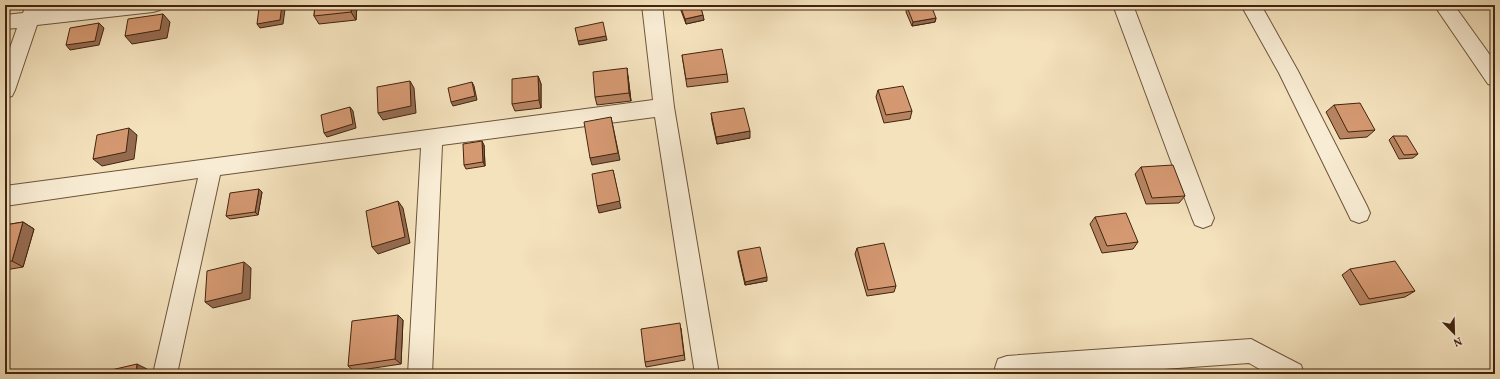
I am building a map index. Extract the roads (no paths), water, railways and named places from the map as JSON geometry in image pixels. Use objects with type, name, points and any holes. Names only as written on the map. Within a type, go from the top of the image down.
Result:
[{"type":"street","points":[[5,22],[32,12],[153,5]]},
{"type":"street","points":[[652,5],[664,107],[707,374]]},
{"type":"street","points":[[1123,5],[1203,218]]},
{"type":"street","points":[[1251,5],[1288,71],[1359,213]]},
{"type":"street","points":[[1444,5],[1495,78]]},
{"type":"street","points":[[5,90],[32,12]]},
{"type":"street","points":[[5,196],[211,166],[432,139],[664,107]]},
{"type":"street","points":[[420,374],[432,139]]},
{"type":"street","points":[[165,374],[211,166]]},
{"type":"street","points":[[1007,368],[1251,351],[1292,374]]}]
